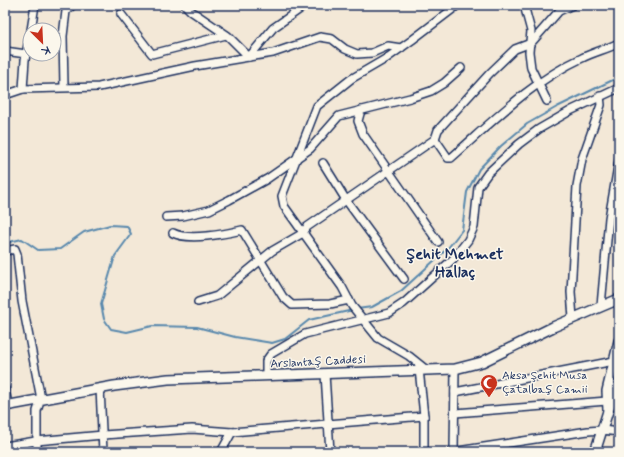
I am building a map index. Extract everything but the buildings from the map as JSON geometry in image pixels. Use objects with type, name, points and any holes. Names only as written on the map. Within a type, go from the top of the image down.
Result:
[{"type":"main road","name":"Arslantaş Caddesi","points":[[6,406],[100,388],[168,379],[455,369],[482,362],[573,318],[619,299]]},
{"type":"main road","points":[[608,411],[607,391],[619,341]]},
{"type":"main road","points":[[595,452],[608,411],[619,384]]},
{"type":"street","points":[[32,22],[35,5]]},
{"type":"street","points":[[185,5],[226,35],[249,57]]},
{"type":"street","points":[[249,57],[273,28],[306,5]]},
{"type":"street","points":[[424,452],[422,369],[409,356],[378,338],[362,319],[350,303],[342,287],[284,206],[282,196],[294,160],[317,106],[352,79],[401,48],[458,5]]},
{"type":"street","points":[[524,5],[531,31],[529,52],[531,68],[548,101]]},
{"type":"street","points":[[198,302],[218,296],[272,251],[303,233],[307,227],[436,139],[438,130],[490,73],[515,49],[530,43],[558,11],[573,5]]},
{"type":"street","points":[[64,87],[63,36],[66,11],[70,6]]},
{"type":"street","points":[[121,14],[152,54],[226,35]]},
{"type":"street","points":[[5,96],[23,89],[99,87],[195,66],[273,53],[320,37],[332,39],[345,49],[357,54],[372,54],[388,46],[401,48]]},
{"type":"street","points":[[436,139],[448,158],[451,158],[514,102],[539,83],[582,57],[619,43]]},
{"type":"street","points":[[5,51],[22,53]]},
{"type":"street","points":[[23,89],[25,62]]},
{"type":"street","points":[[166,217],[183,216],[209,210],[236,197],[310,149],[339,116],[410,98],[431,91],[444,83],[461,68]]},
{"type":"street","points":[[266,376],[266,361],[271,354],[306,334],[389,313],[453,259],[468,240],[474,226],[478,187],[488,173],[505,156],[539,129],[572,110],[619,88]]},
{"type":"street","points":[[573,318],[571,292],[577,186],[582,159],[601,105],[600,96]]},
{"type":"street","points":[[361,110],[358,120],[363,134],[438,242]]},
{"type":"street","points":[[601,306],[609,218],[619,160]]},
{"type":"street","points":[[323,163],[346,200],[404,279]]},
{"type":"street","points":[[173,233],[179,236],[207,235],[242,230],[282,297],[292,305],[350,303]]},
{"type":"street","points":[[5,251],[15,250],[17,254],[22,301],[41,399],[37,411],[37,452]]},
{"type":"street","points":[[455,392],[614,361]]},
{"type":"street","points":[[455,369],[453,452],[602,430],[619,432]]},
{"type":"street","points":[[325,374],[330,452]]},
{"type":"street","points":[[100,388],[104,452]]},
{"type":"street","points":[[5,389],[6,406]]},
{"type":"street","points":[[455,413],[607,402]]},
{"type":"street","points":[[5,446],[36,441],[103,435],[192,429],[232,432],[424,416]]},
{"type":"street","points":[[221,452],[232,432]]},
{"type":"waterway","points":[[357,309],[372,307],[401,291],[448,248],[462,230],[467,192],[479,169],[501,146],[527,124],[557,107],[619,77]]},
{"type":"waterway","points":[[5,243],[22,239],[38,250],[60,249],[84,232],[110,225],[127,226],[131,234],[115,256],[101,304],[104,319],[111,329],[127,332],[152,326],[197,327],[235,337],[272,343],[285,339],[309,320],[353,310]]},
{"type":"place","name":"Aksa Şehit Musa Çatalbaş Camii","points":[[489,398]]},
{"type":"district","name":"Şehit Mehmet Hallaç","points":[[455,263]]}]
